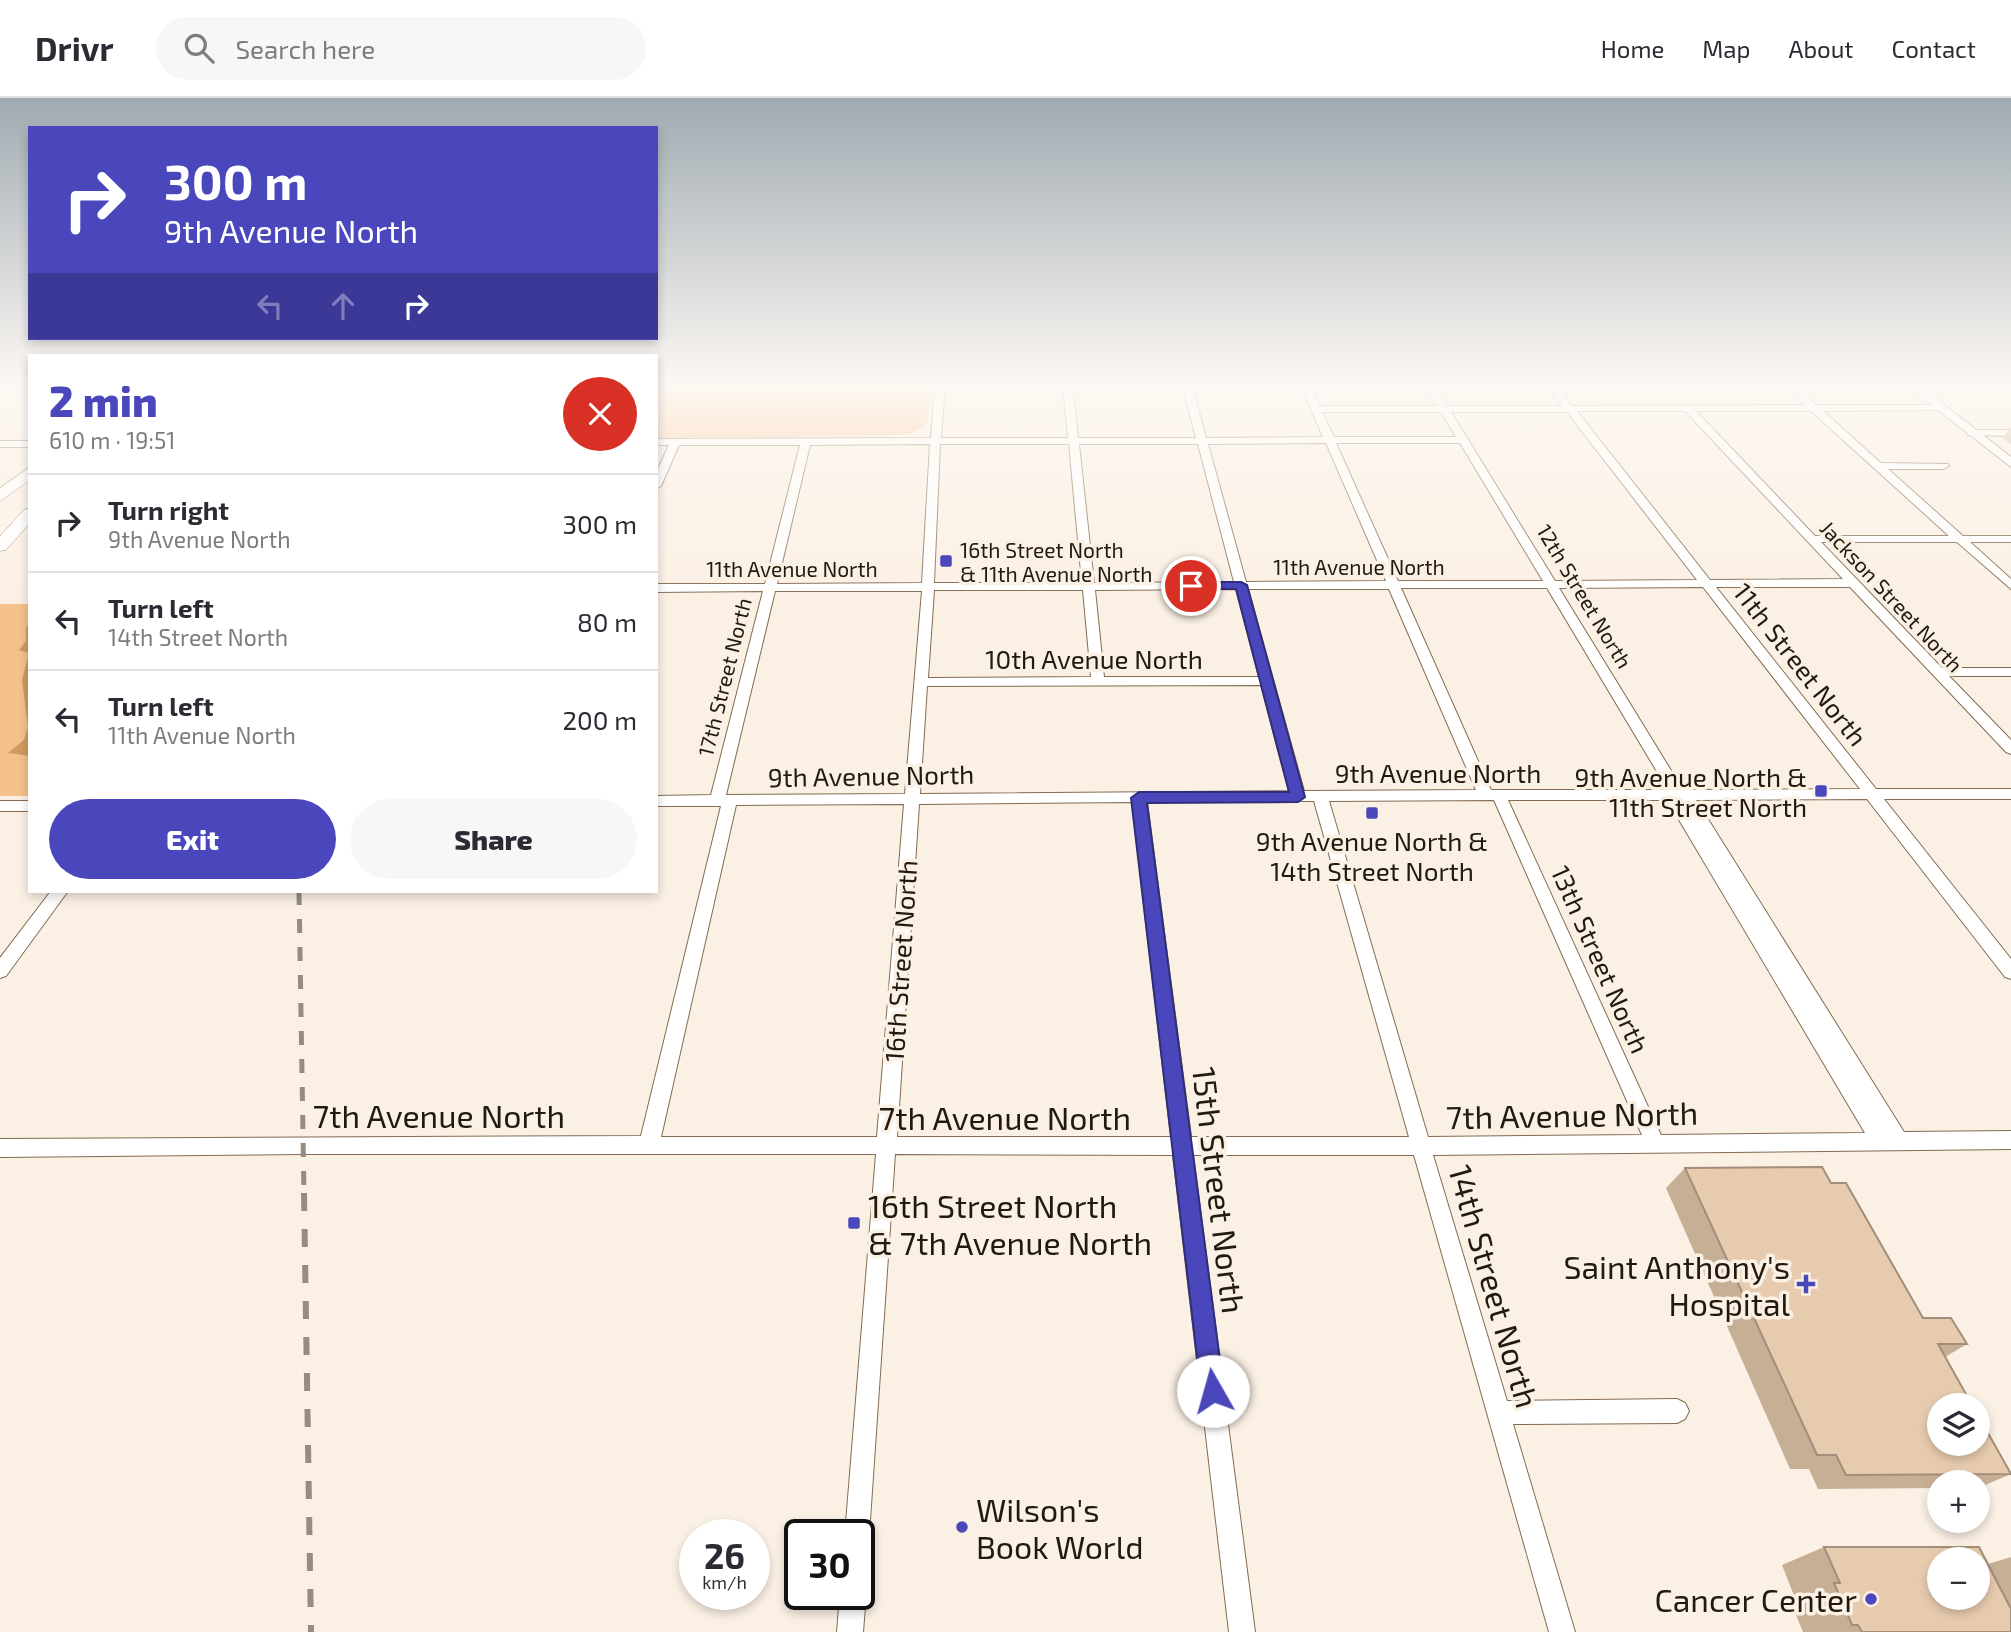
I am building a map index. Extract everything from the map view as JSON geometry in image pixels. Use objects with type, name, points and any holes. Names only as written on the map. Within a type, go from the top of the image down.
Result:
[{"type":"highway","points":[[0,496],[28,474]]},
{"type":"highway","points":[[0,545],[28,515]]},
{"type":"street","points":[[658,481],[668,458]]},
{"type":"street","name":"17th Street North","points":[[649,1145],[770,587],[802,458]]},
{"type":"street","name":"16th Street North","points":[[858,1519],[928,587],[934,458]]},
{"type":"street","points":[[1076,458],[1098,681]]},
{"type":"street","points":[[1206,458],[1298,797]]},
{"type":"street","name":"13th Street North","points":[[1337,458],[1393,585],[1655,1143]]},
{"type":"street","name":"12th Street North","points":[[1474,458],[1679,795],[1676,803],[1889,1141]]},
{"type":"street","name":"11th Street North","points":[[1608,458],[2011,972]]},
{"type":"street","name":"Jackson Street North","points":[[1734,458],[2011,749]]},
{"type":"street","points":[[1869,458],[2011,585]]},
{"type":"street","points":[[1878,466],[1944,466]]},
{"type":"street","points":[[1811,539],[2011,539]]},
{"type":"street","name":"11th Avenue North","points":[[658,588],[1852,583]]},
{"type":"street","points":[[1937,672],[2011,672]]},
{"type":"street","name":"10th Avenue North","points":[[921,682],[1266,681]]},
{"type":"street","name":"9th Avenue North","points":[[658,802],[912,798],[2011,794]]},
{"type":"street","name":"14th Street North","points":[[1320,797],[1562,1632]]},
{"type":"street","name":"15th Street North","points":[[1139,798],[1242,1632]]},
{"type":"street","points":[[0,806],[28,806]]},
{"type":"street","points":[[0,971],[58,893]]},
{"type":"street","name":"7th Avenue North","points":[[0,1148],[1422,1146],[2011,1140]]},
{"type":"street","points":[[1499,1413],[1677,1410]]},
{"type":"street","points":[[850,1632],[852,1610]]},
{"type":"shaded area","points":[[0,604],[28,604],[28,796],[0,796]]},
{"type":"shaded area","points":[[28,626],[28,653],[19,650],[26,641]]},
{"type":"shaded area","points":[[28,657],[28,727],[22,680]]},
{"type":"shaded area","points":[[28,727],[28,756],[8,753],[24,740]]},
{"type":"building","points":[[1822,1167],[1831,1183],[1846,1183],[1923,1318],[1951,1318],[1967,1344],[1938,1344],[1965,1393],[1927,1393],[1927,1456],[1990,1456],[1990,1436],[2011,1474],[1990,1474],[1990,1470],[1927,1470],[1927,1475],[1846,1475],[1836,1455],[1817,1455],[1685,1168]]},
{"type":"building","name":"Cancer Center","points":[[1824,1547],[1927,1547],[1927,1610],[1990,1610],[1990,1568],[2011,1609],[2011,1632],[1862,1632],[1858,1625],[1852,1625],[1834,1583],[1840,1583]]},
{"type":"railway","points":[[299,893],[304,1195]]},
{"type":"railway","points":[[304,1193],[311,1632]]},
{"type":"place","name":"16th Street North & 11th Avenue North","points":[[946,561]]},
{"type":"place","name":"9th Avenue North & 11th Street North","points":[[1821,791]]},
{"type":"place","name":"9th Avenue North & 14th Street North","points":[[1372,813]]},
{"type":"place","name":"16th Street North & 7th Avenue North","points":[[854,1223]]},
{"type":"place","name":"Saint Anthony's Hospital","points":[[1806,1284]]},
{"type":"place","name":"Wilson's Book World","points":[[962,1527]]},
{"type":"place","name":"Cancer Center","points":[[1871,1599]]},
{"type":"route","points":[[1191,586],[1241,585],[1298,797],[1139,798],[1213,1391]]}]
